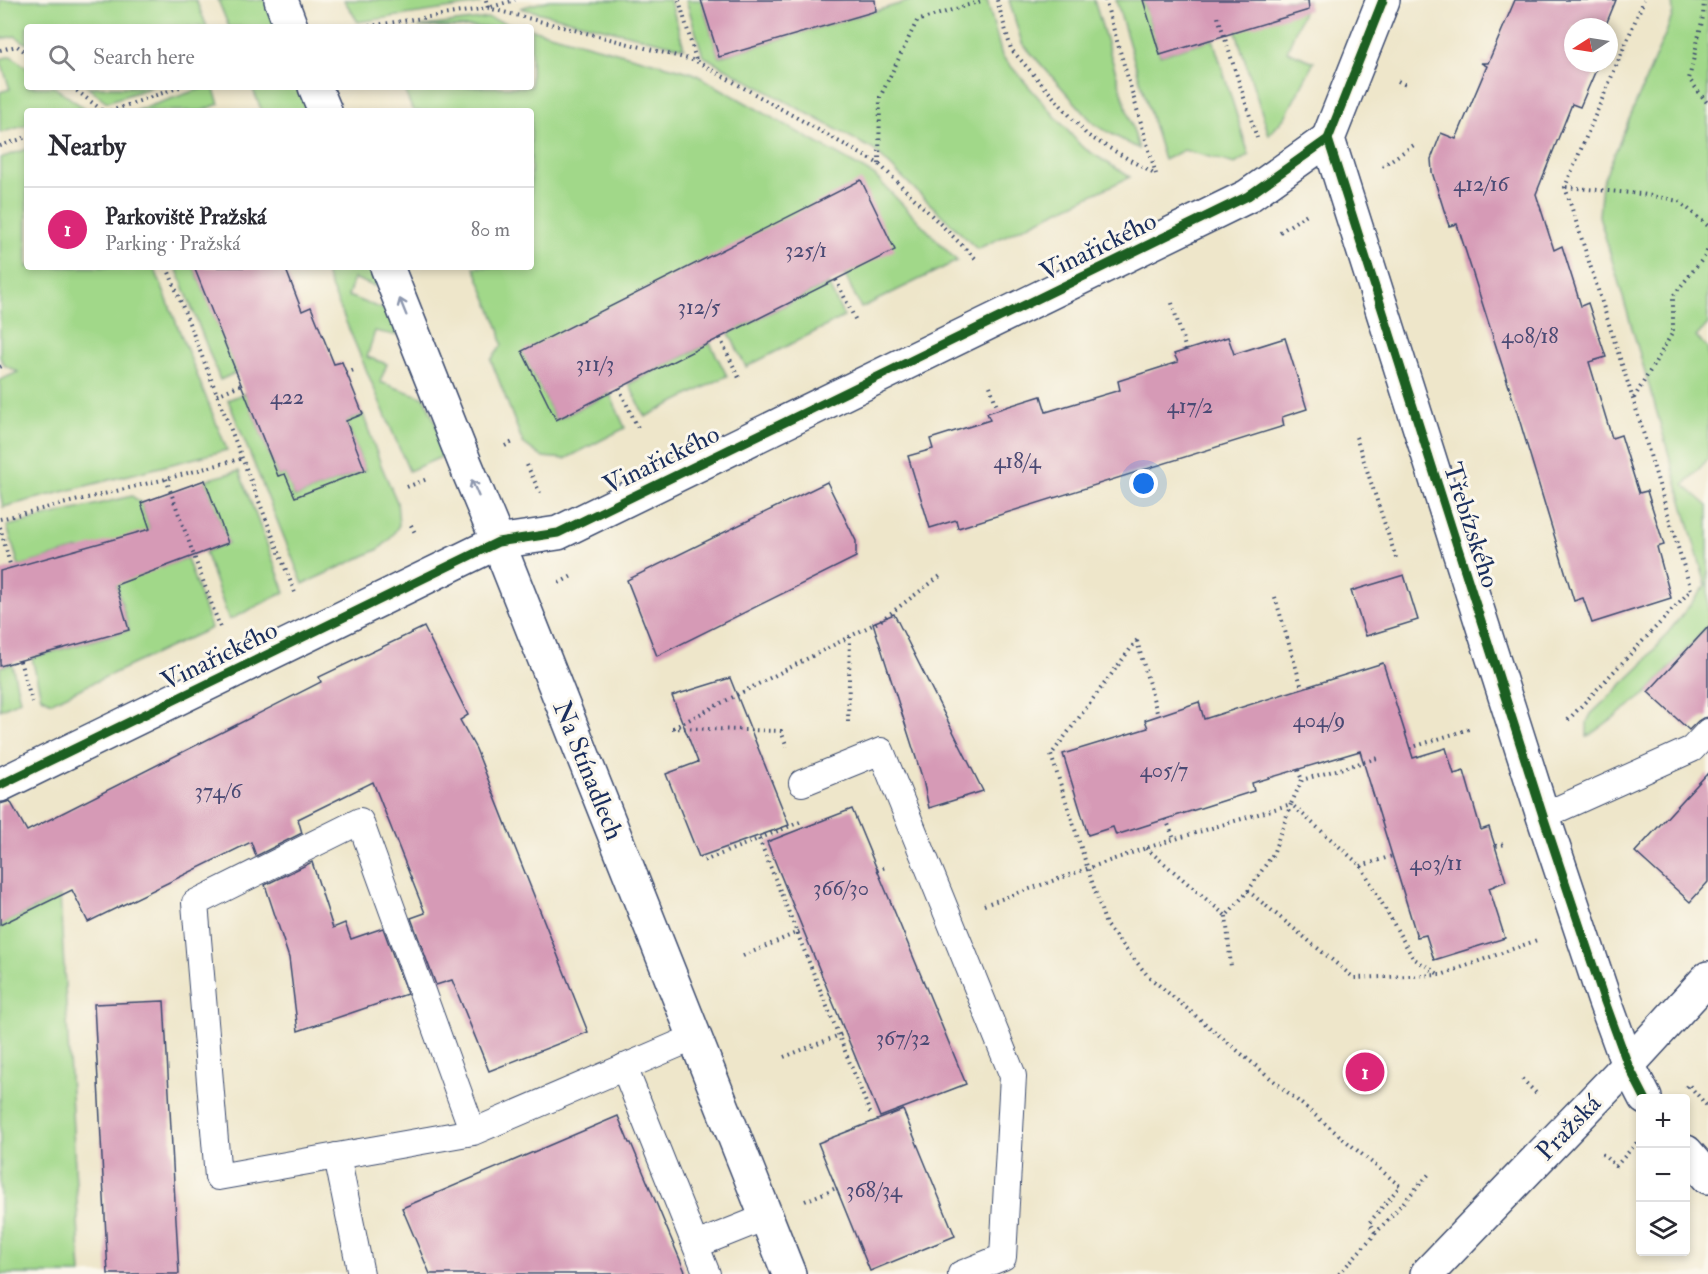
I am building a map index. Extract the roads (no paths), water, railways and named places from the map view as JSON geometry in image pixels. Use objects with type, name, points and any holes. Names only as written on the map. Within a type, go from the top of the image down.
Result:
[{"type":"street","points":[[281,0],[290,24]]},
{"type":"street","points":[[1328,140],[1383,0]]},
{"type":"street","points":[[316,90],[323,108]]},
{"type":"street","name":"Vinařického","points":[[0,785],[498,542],[558,533],[1248,196],[1328,140]]},
{"type":"street","name":"Třebízského","points":[[1328,140],[1543,816],[1604,999],[1628,1065],[1643,1094]]},
{"type":"street","name":"Na Stínadlech","points":[[388,270],[789,1274]]},
{"type":"street","name":"Pražská","points":[[1427,1274],[1628,1065],[1708,978]]},
{"type":"street","points":[[1690,1157],[1708,1177]]},
{"type":"lane","points":[[1543,816],[1692,748],[1708,732]]},
{"type":"lane","points":[[802,783],[880,751],[1013,1076],[1003,1257],[962,1274]]},
{"type":"lane","points":[[472,1132],[360,821],[195,903],[218,1177],[472,1132],[695,1037]]},
{"type":"lane","points":[[624,1067],[707,1274]]},
{"type":"lane","points":[[337,1156],[361,1274]]},
{"type":"lane","points":[[696,1245],[766,1217]]},
{"type":"place","name":"Parkoviště Pražská","points":[[1365,1072]]}]
